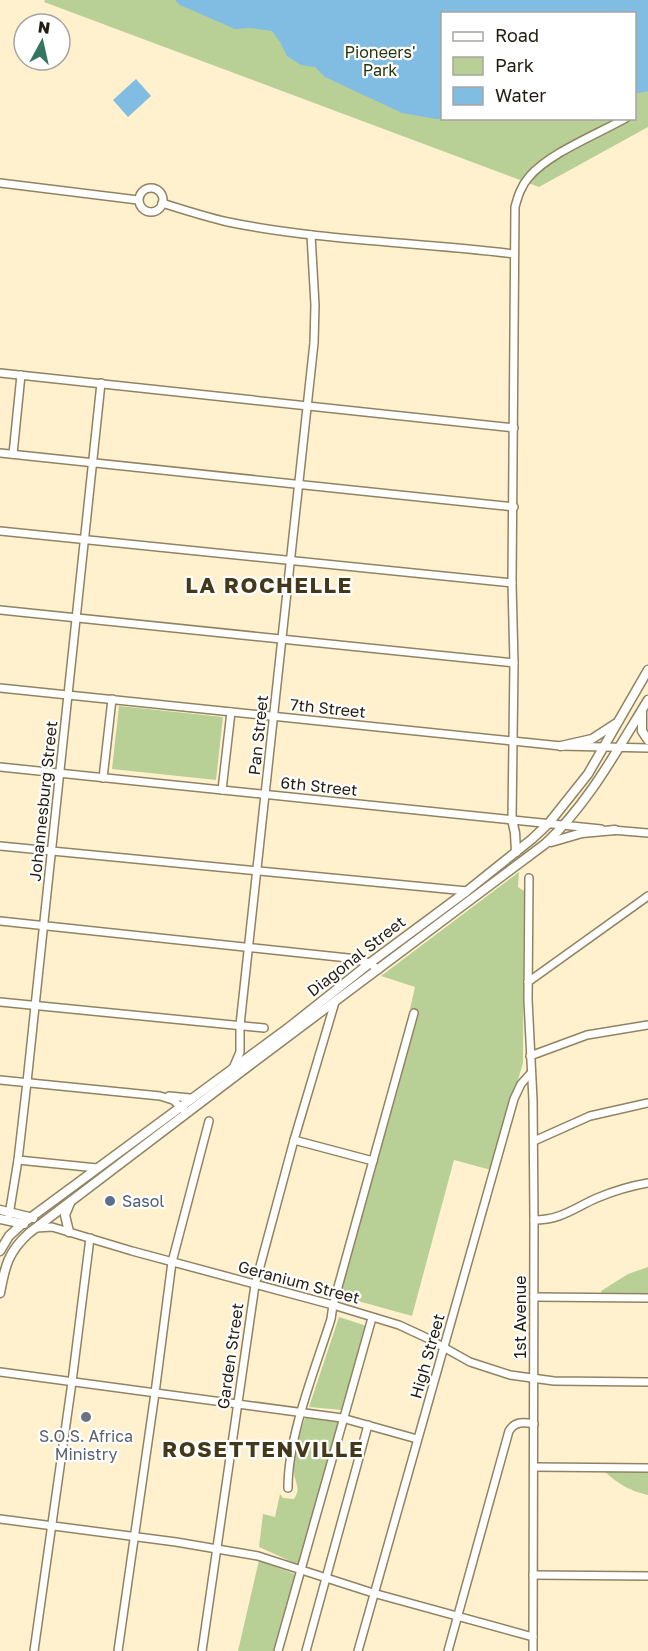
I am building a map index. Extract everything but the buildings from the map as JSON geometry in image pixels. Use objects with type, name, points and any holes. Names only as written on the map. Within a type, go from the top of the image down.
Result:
[{"type":"main road","name":"Diagonal Street","points":[[0,1251],[9,1236],[22,1224],[288,1028],[467,891],[549,823],[588,774],[648,670]]},
{"type":"main road","name":"Diagonal Street","points":[[0,1293],[5,1267],[12,1252],[18,1243],[36,1228],[48,1224],[72,1200],[545,844],[565,825],[596,786],[646,703]]},
{"type":"main road","points":[[646,703],[641,725],[644,736],[648,740]]},
{"type":"main road","points":[[561,746],[598,736],[619,721]]},
{"type":"main road","points":[[512,819],[516,852]]},
{"type":"main road","points":[[545,844],[582,833],[615,830]]},
{"type":"main road","points":[[69,1232],[65,1215],[72,1200]]},
{"type":"main road","name":"Geranium Street","points":[[0,1210],[6,1217],[36,1228]]},
{"type":"main road","name":"Geranium Street","points":[[6,1217],[31,1217],[48,1224]]},
{"type":"street","points":[[512,819],[515,207],[521,188],[529,177],[552,158],[622,120]]},
{"type":"street","points":[[0,183],[138,200]]},
{"type":"street","points":[[152,188],[161,194],[162,203],[159,209],[149,212],[143,209],[138,200],[143,191],[152,188]]},
{"type":"street","points":[[162,203],[229,222],[311,235],[514,254]]},
{"type":"street","name":"Pan Street","points":[[234,1066],[240,1052],[240,1025],[307,406],[315,313],[311,235]]},
{"type":"street","points":[[0,373],[514,428]]},
{"type":"street","points":[[13,454],[21,375]]},
{"type":"street","name":"Johannesburg Street","points":[[6,1217],[18,1161],[36,1006],[101,383]]},
{"type":"street","points":[[0,453],[514,507]]},
{"type":"street","points":[[0,531],[512,583]]},
{"type":"street","points":[[0,610],[514,663]]},
{"type":"street","name":"7th Street","points":[[0,688],[561,746],[648,748]]},
{"type":"street","points":[[103,778],[112,699]]},
{"type":"street","points":[[222,790],[231,712]]},
{"type":"street","name":"6th Street","points":[[0,767],[648,833]]},
{"type":"street","points":[[0,846],[467,891]]},
{"type":"street","name":"1st Avenue","points":[[528,878],[528,982],[534,1141],[533,1651]]},
{"type":"street","points":[[528,982],[648,896]]},
{"type":"street","points":[[0,921],[249,946],[370,963],[378,970]]},
{"type":"street","points":[[0,1002],[264,1028]]},
{"type":"street","name":"Garden Street","points":[[202,1651],[255,1285],[294,1140],[335,1002]]},
{"type":"street","points":[[288,1488],[289,1467],[302,1413],[331,1319],[414,1013]]},
{"type":"street","points":[[530,1056],[587,1035],[648,1025]]},
{"type":"street","name":"High Street","points":[[358,1651],[442,1347],[476,1239],[514,1099],[521,1084],[531,1073]]},
{"type":"street","points":[[0,1080],[190,1098]]},
{"type":"street","points":[[160,1096],[173,1100],[187,1113]]},
{"type":"street","points":[[534,1141],[590,1116],[648,1103]]},
{"type":"street","points":[[118,1651],[172,1262],[209,1121]]},
{"type":"street","points":[[294,1140],[373,1161]]},
{"type":"street","points":[[18,1161],[97,1168]]},
{"type":"street","points":[[534,1220],[556,1219],[597,1198],[626,1187],[648,1183]]},
{"type":"street","name":"Geranium Street","points":[[48,1224],[90,1239],[333,1305],[406,1328],[465,1360],[491,1370],[534,1379],[648,1382]]},
{"type":"street","points":[[34,1651],[90,1239]]},
{"type":"street","points":[[534,1297],[648,1298]]},
{"type":"street","points":[[278,1651],[372,1318]]},
{"type":"street","points":[[0,1372],[342,1418],[417,1439]]},
{"type":"street","points":[[448,1651],[509,1431],[513,1425],[518,1423],[534,1424]]},
{"type":"street","points":[[306,1651],[368,1425]]},
{"type":"street","points":[[534,1467],[648,1468]]},
{"type":"street","points":[[0,1519],[258,1556],[373,1593],[533,1637]]},
{"type":"street","points":[[533,1575],[648,1576]]},
{"type":"green space","name":"Pioneers' Park","points":[[45,0],[648,0],[648,127],[539,187],[44,2]]},
{"type":"green space","points":[[119,706],[223,717],[216,780],[112,769]]},
{"type":"green space","points":[[519,872],[518,887],[524,891],[523,1063],[491,1170],[454,1160],[412,1316],[340,1296],[419,1013],[410,1009],[415,987],[381,976]]},
{"type":"green space","points":[[648,1267],[648,1295],[602,1295],[601,1291],[628,1274]]},
{"type":"green space","points":[[339,1317],[367,1326],[342,1410],[309,1407]]},
{"type":"green space","points":[[305,1418],[339,1422],[299,1565],[259,1547],[263,1514],[275,1517],[280,1494],[283,1498],[294,1499],[296,1495],[298,1488],[294,1475],[294,1458]]},
{"type":"green space","points":[[604,1471],[648,1471],[648,1495],[624,1486]]},
{"type":"green space","points":[[259,1560],[297,1575],[276,1651],[238,1651]]},
{"type":"water","points":[[175,0],[648,0],[648,91],[636,94],[636,12],[441,12],[441,119],[436,119],[402,113],[325,77],[315,67],[301,65],[287,56],[272,31],[250,28],[235,29],[180,5]]},
{"type":"water","points":[[136,79],[151,96],[128,117],[113,100]]},
{"type":"place","name":"Sasol","points":[[110,1201]]},
{"type":"place","name":"S.O.S. Africa Ministry","points":[[86,1417]]},
{"type":"district","name":"LA ROCHELLE","points":[[269,585]]},
{"type":"district","name":"ROSETTENVILLE","points":[[263,1449]]}]
